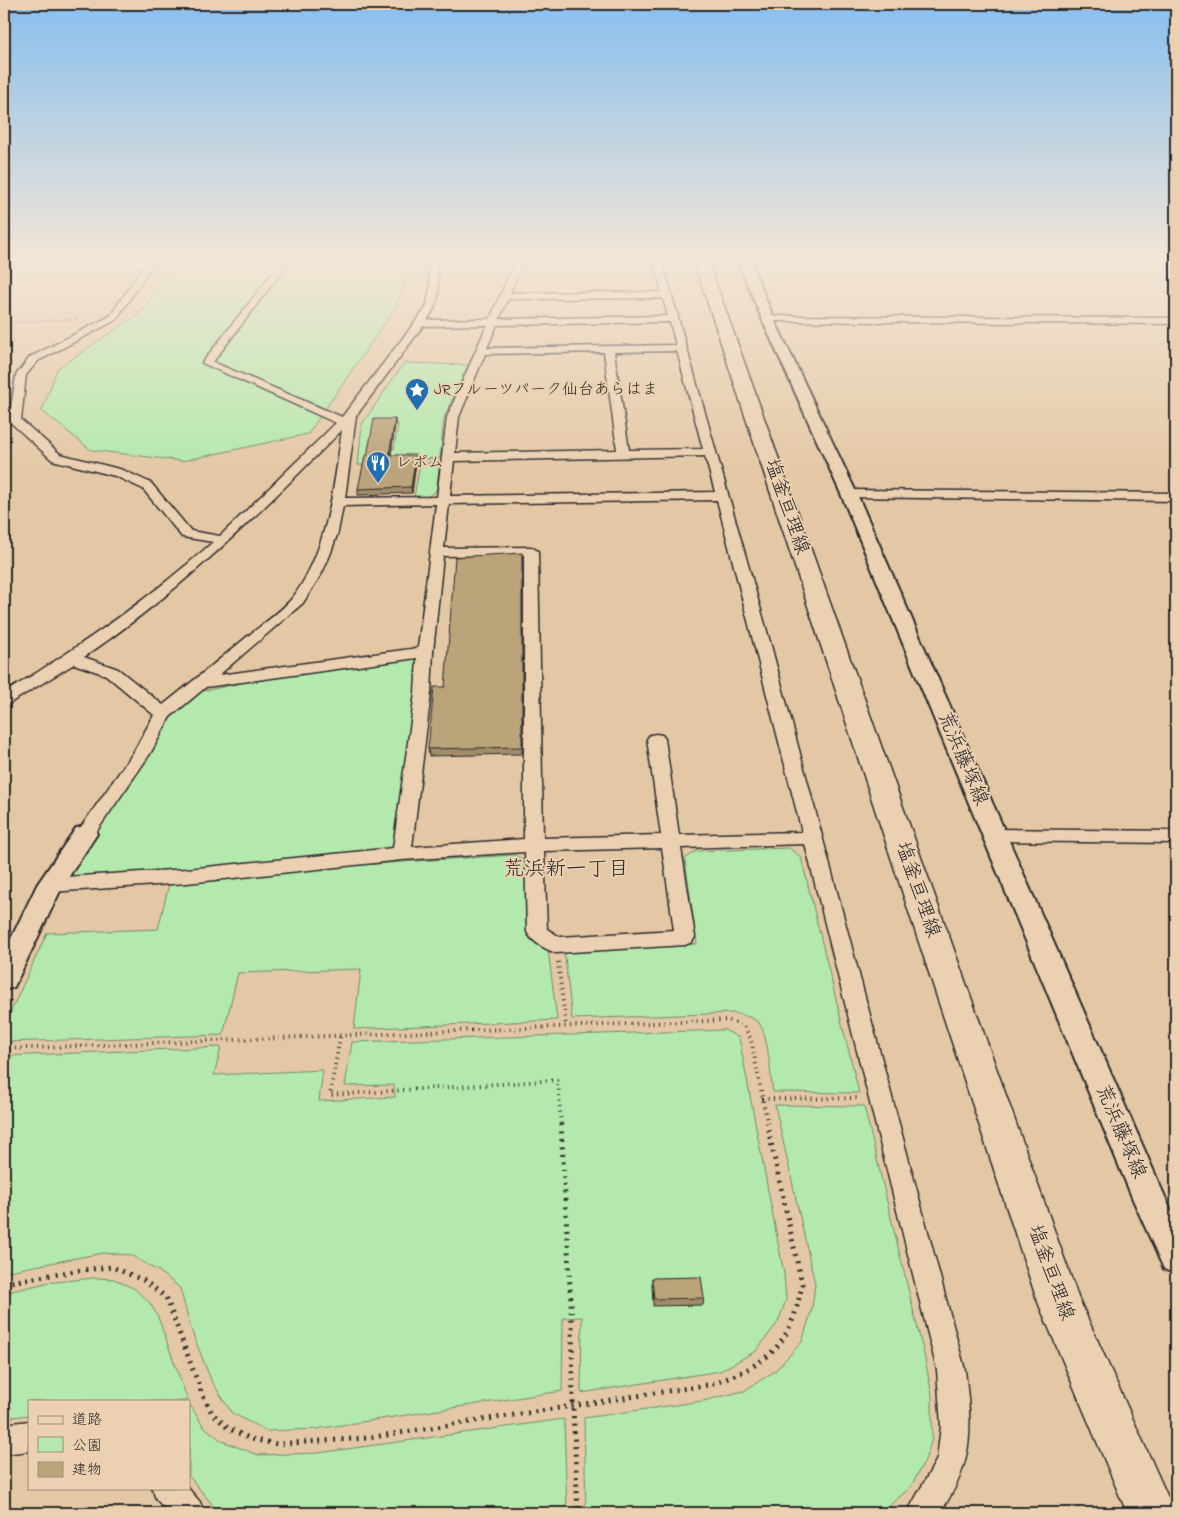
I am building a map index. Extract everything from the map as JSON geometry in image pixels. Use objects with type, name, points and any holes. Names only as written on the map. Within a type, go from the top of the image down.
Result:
[{"type":"main road","name":"塩釜亘理線","points":[[726,332],[1058,1300],[1151,1513]]},
{"type":"street","points":[[87,332],[34,360],[21,375],[15,421],[56,457],[119,473],[147,486],[187,534],[222,540]]},
{"type":"street","points":[[231,332],[207,363],[347,419]]},
{"type":"street","points":[[4,700],[73,658],[173,584],[222,540],[347,419],[370,392],[413,332]]},
{"type":"street","points":[[402,854],[423,693],[425,652],[453,417],[489,332]]},
{"type":"street","points":[[678,332],[813,838],[951,1370],[956,1418],[952,1460],[934,1495],[922,1513]]},
{"type":"street","name":"荒浜藤塚線","points":[[774,332],[849,494],[1150,1202],[1176,1258]]},
{"type":"street","points":[[482,351],[683,348]]},
{"type":"street","points":[[609,350],[624,454]]},
{"type":"street","points":[[6,970],[50,885],[141,754],[163,714],[271,625],[298,600],[324,555],[337,502],[347,419]]},
{"type":"street","points":[[447,457],[710,452]]},
{"type":"street","points":[[849,494],[1176,497]]},
{"type":"street","points":[[337,502],[722,496]]},
{"type":"street","points":[[438,552],[531,550],[534,845],[537,932],[556,945],[685,937],[656,739]]},
{"type":"street","points":[[199,683],[425,652]]},
{"type":"street","points":[[73,658],[112,672],[163,714]]},
{"type":"street","points":[[995,835],[1176,837]]},
{"type":"street","points":[[50,885],[187,876],[402,854],[534,845],[813,838]]},
{"type":"street","points":[[4,1439],[28,1436]]},
{"type":"street","points":[[169,1490],[189,1513]]},
{"type":"path","points":[[557,952],[566,1026]]},
{"type":"path","points":[[4,1049],[728,1020],[744,1026],[751,1039],[802,1284],[798,1310],[788,1333],[771,1355],[740,1375],[713,1384],[367,1438],[277,1444],[251,1439],[228,1428],[212,1413],[202,1394],[166,1297],[143,1280],[112,1267],[81,1270],[4,1283]]},
{"type":"path","points":[[340,1037],[330,1095],[558,1080],[572,1323],[573,1407],[578,1513]]},
{"type":"path","points":[[762,1099],[865,1098]]},
{"type":"green space","points":[[112,332],[379,332],[308,434],[182,461],[91,450],[42,411],[57,369]]},
{"type":"green space","points":[[404,363],[468,365],[444,417],[440,458],[384,461],[386,449],[394,449],[398,424],[374,424],[368,449],[377,450],[364,465],[358,465],[362,424]]},
{"type":"green space","points":[[429,462],[440,462],[436,491],[427,497],[414,497],[420,464],[428,464]]},
{"type":"green space","points":[[411,657],[422,661],[398,843],[388,851],[79,878],[70,874],[167,721],[199,692],[246,682]]},
{"type":"green space","points":[[789,848],[801,857],[859,1093],[773,1092],[767,1047],[762,1029],[757,1021],[734,1013],[572,1019],[564,949],[697,944],[685,859],[696,851]]},
{"type":"green space","points":[[514,855],[528,862],[529,936],[548,949],[557,1020],[354,1029],[361,969],[238,973],[223,1035],[4,1042],[4,1026],[47,933],[158,929],[169,884],[298,870]]},
{"type":"green space","points":[[725,1030],[739,1038],[784,1274],[786,1300],[778,1322],[756,1351],[720,1371],[581,1393],[582,1317],[563,1318],[562,1391],[316,1429],[267,1431],[232,1413],[211,1380],[192,1332],[180,1288],[160,1272],[131,1255],[102,1253],[4,1272],[4,1056],[221,1047],[214,1075],[323,1070],[319,1101],[395,1097],[394,1085],[345,1086],[352,1042]]},
{"type":"green space","points":[[775,1105],[864,1106],[925,1359],[932,1396],[932,1439],[925,1460],[910,1488],[880,1513],[586,1513],[584,1418],[703,1401],[744,1391],[775,1371],[802,1342],[812,1309],[815,1284]]},
{"type":"green space","points":[[93,1278],[114,1279],[135,1289],[150,1303],[158,1317],[188,1400],[28,1400],[28,1415],[4,1418],[4,1293],[46,1283]]},
{"type":"green space","points":[[190,1405],[203,1426],[222,1441],[258,1455],[318,1453],[564,1419],[567,1513],[219,1513],[190,1477]]},
{"type":"building","points":[[374,419],[395,419],[389,455],[416,455],[411,487],[358,489]]},
{"type":"building","points":[[522,553],[522,747],[428,749],[434,687],[445,687],[455,557]]},
{"type":"building","points":[[701,1277],[704,1298],[654,1299],[652,1278]]},
{"type":"place","name":"JRフルーツパーク仙台あらはま","points":[[417,411]]},
{"type":"place","name":"レポム","points":[[378,484]]},
{"type":"district","name":"荒浜新一丁目","points":[[566,870]]}]
